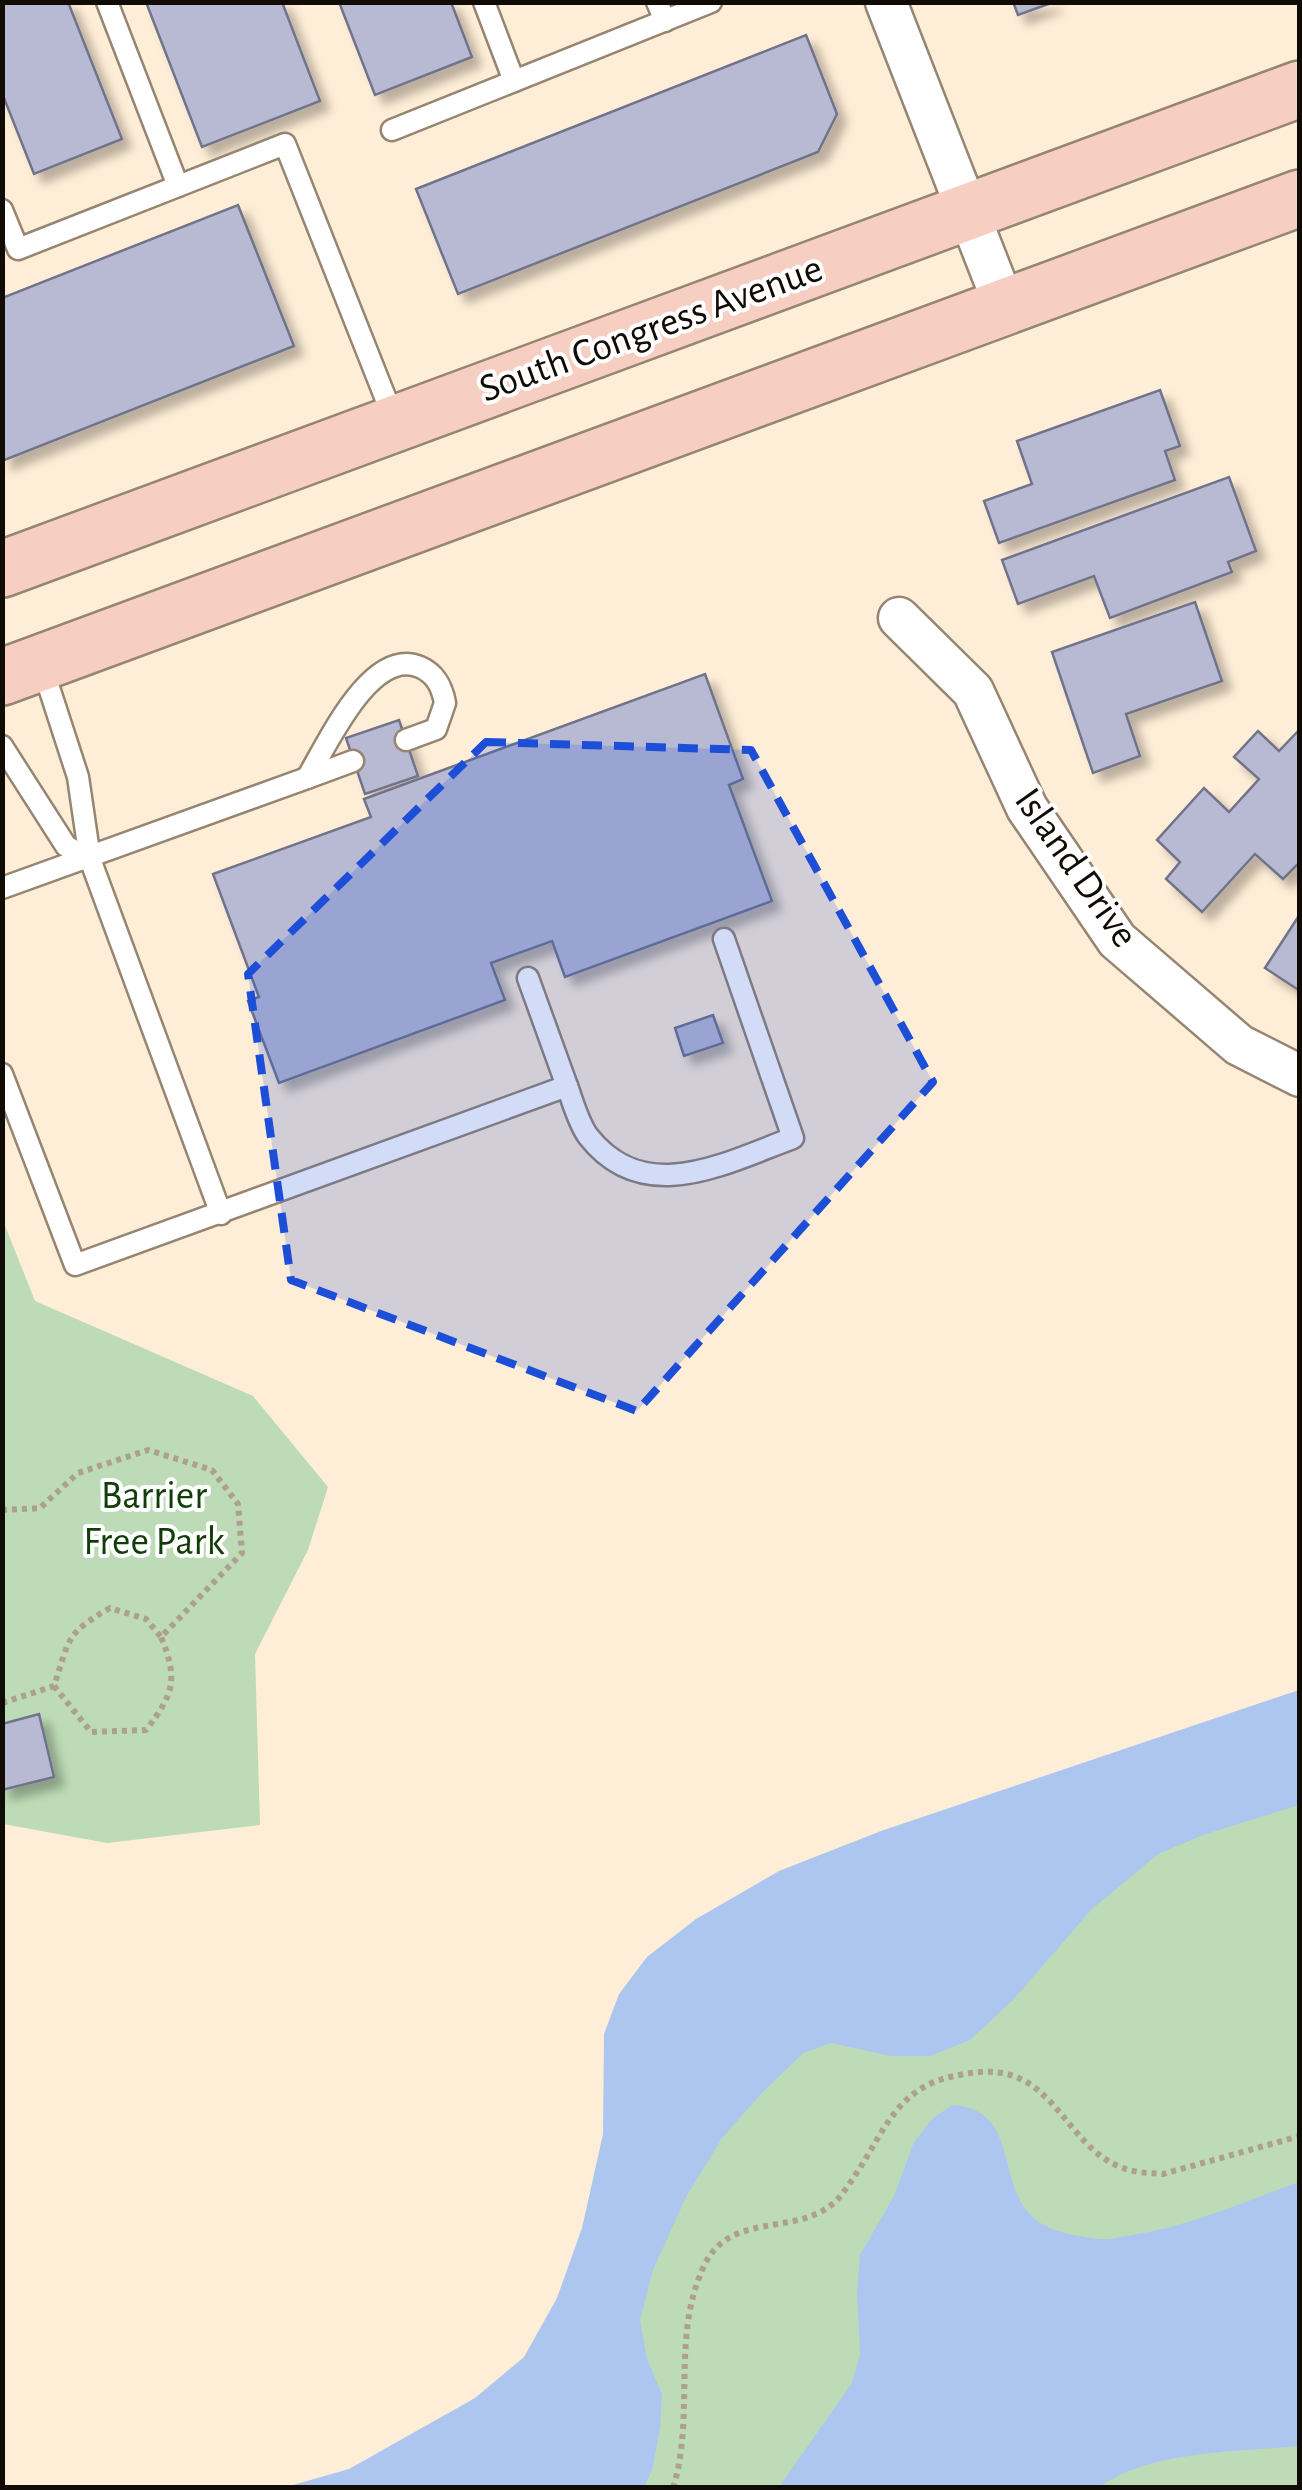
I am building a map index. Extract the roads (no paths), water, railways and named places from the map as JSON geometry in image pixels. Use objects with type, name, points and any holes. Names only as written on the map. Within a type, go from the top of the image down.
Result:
[{"type":"main road","name":"South Congress Avenue","points":[[2,569],[1300,89]]},
{"type":"main road","points":[[22,670],[1300,198]]},
{"type":"street","points":[[886,2],[1004,307]]},
{"type":"street","name":"Island Drive","points":[[899,618],[972,691],[1027,808],[1118,940],[1239,1045],[1300,1076]]},
{"type":"lane","points":[[107,2],[178,186]]},
{"type":"lane","points":[[484,2],[514,81]]},
{"type":"lane","points":[[392,130],[514,81],[661,12],[711,2]]},
{"type":"lane","points":[[2,210],[18,248],[285,144],[396,424]]},
{"type":"lane","points":[[307,778],[361,691],[388,668],[400,664],[426,670],[443,690],[445,704],[436,729],[406,740]]},
{"type":"lane","points":[[22,670],[78,776],[90,859],[221,1214]]},
{"type":"lane","points":[[2,746],[66,846],[90,859]]},
{"type":"lane","points":[[2,888],[353,762]]},
{"type":"lane","points":[[528,978],[586,1133],[607,1156],[636,1172],[668,1177],[700,1172],[793,1138],[724,939]]},
{"type":"lane","points":[[2,1074],[75,1265],[567,1086]]},
{"type":"water","points":[[1299,1690],[1299,1805],[1206,1834],[1158,1854],[1092,1909],[1013,2000],[970,2040],[930,2056],[891,2056],[831,2043],[803,2053],[722,2138],[686,2197],[653,2270],[640,2320],[647,2359],[662,2394],[652,2471],[644,2487],[286,2487],[349,2469],[475,2398],[524,2357],[557,2298],[582,2228],[603,2134],[604,2034],[619,1994],[647,1957],[696,1919],[779,1871],[881,1831]]},
{"type":"water","points":[[953,2105],[975,2110],[989,2120],[999,2135],[1015,2189],[1036,2220],[1077,2236],[1109,2239],[1175,2226],[1299,2182],[1299,2446],[1169,2459],[1120,2475],[1099,2487],[779,2487],[852,2383],[860,2354],[860,2255],[894,2196],[914,2142],[933,2118]]},
{"type":"park label","name":"Barrier Free Park","points":[[154,1519]]}]
